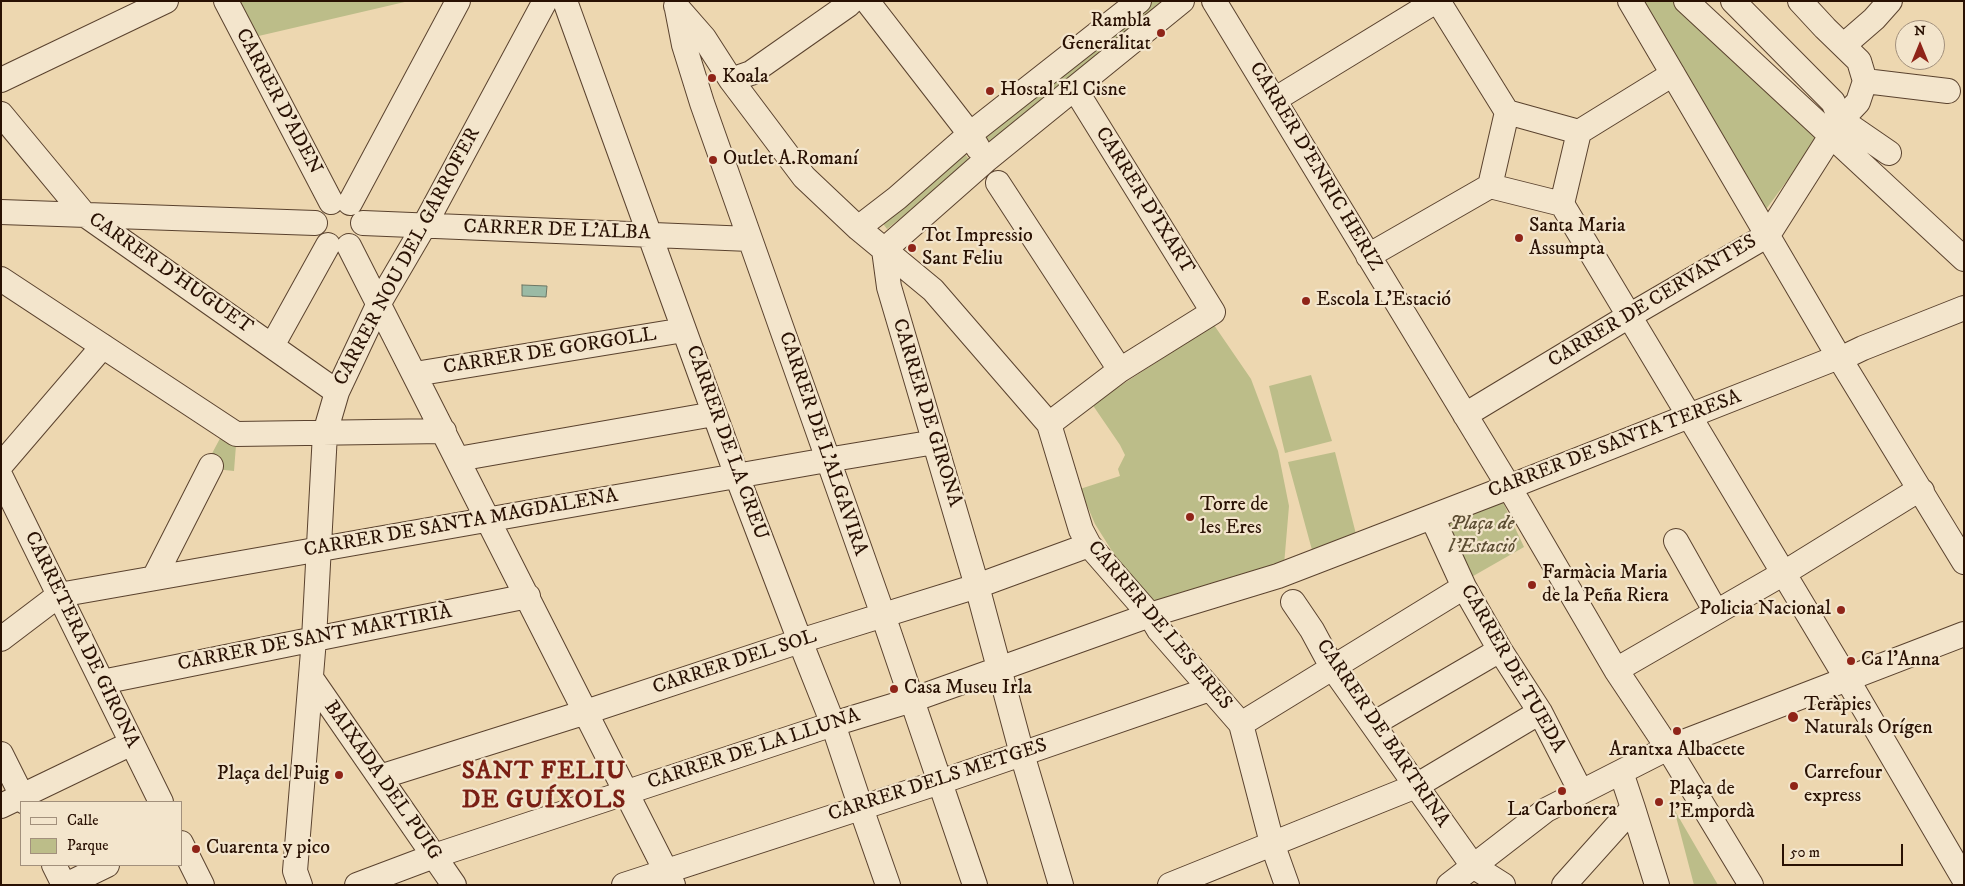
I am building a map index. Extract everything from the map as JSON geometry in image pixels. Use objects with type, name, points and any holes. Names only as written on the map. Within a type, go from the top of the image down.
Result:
[{"type":"street","points":[[1,80],[166,1]]},
{"type":"street","name":"CARRER D'ADEN","points":[[226,1],[340,202]]},
{"type":"street","points":[[458,1],[340,202],[320,210],[315,223],[318,236],[338,246],[379,303],[670,878]]},
{"type":"street","name":"CARRER NOU DEL GARROFER","points":[[300,885],[295,871],[314,639],[325,433],[336,392],[379,303],[424,226],[544,1]]},
{"type":"street","name":"CARRER DE LA CREU","points":[[565,1],[737,476],[834,724],[888,885]]},
{"type":"street","points":[[731,80],[751,73],[852,1]]},
{"type":"street","points":[[867,1],[970,134],[985,161]]},
{"type":"street","points":[[858,228],[970,134],[1139,1]]},
{"type":"street","points":[[675,4],[704,38],[731,80],[804,177],[884,250],[985,161],[1182,1]]},
{"type":"street","name":"CARRER D'ENRIC HERIZ","points":[[1214,1],[1509,487],[1616,670],[1668,748],[1751,885]]},
{"type":"street","points":[[1274,100],[1437,1],[1507,112],[1579,132]]},
{"type":"street","points":[[1630,1],[1840,359],[1964,562]]},
{"type":"street","points":[[1686,1],[1835,128],[1964,259]]},
{"type":"street","points":[[1733,1],[1833,102],[1835,128]]},
{"type":"street","points":[[1800,1],[1859,60],[1865,81],[1948,92]]},
{"type":"street","points":[[1844,45],[1874,19],[1890,1]]},
{"type":"street","name":"CARRER DE L'ALGAVIRA","points":[[675,4],[684,45],[702,103],[883,616],[975,885]]},
{"type":"street","points":[[1674,74],[1579,132],[1562,204],[1848,679],[1958,876]]},
{"type":"street","name":"CARRER DE CERVANTES","points":[[1465,415],[1768,235],[1835,128],[1858,102],[1865,81]]},
{"type":"street","name":"CARRER D'IXART","points":[[1075,89],[1213,312],[1120,370]]},
{"type":"street","points":[[1490,186],[1507,112]]},
{"type":"street","name":"CARRER D'HUGUET","points":[[1,114],[84,214],[336,392]]},
{"type":"street","points":[[1835,128],[1889,153]]},
{"type":"street","points":[[998,183],[1120,370],[1049,424]]},
{"type":"street","points":[[1368,256],[1490,186],[1562,204]]},
{"type":"street","points":[[272,346],[338,246],[359,237],[363,223],[359,211],[340,202]]},
{"type":"street","points":[[1,212],[315,223]]},
{"type":"street","name":"CARRER DE L'ALBA","points":[[363,223],[750,239]]},
{"type":"street","name":"CARRER DE LES ERES","points":[[884,250],[933,290],[1049,424],[1081,530],[1089,545],[1150,615],[1159,630],[1241,724],[1272,843],[1287,885]]},
{"type":"street","name":"CARRER DE GIRONA","points":[[884,250],[889,287],[1061,885]]},
{"type":"street","points":[[1,279],[236,434],[444,431]]},
{"type":"street","name":"CARRER DE SANTA TERESA","points":[[1150,615],[1278,576],[1836,358],[1840,359],[1964,308]]},
{"type":"street","name":"CARRER DE GORGOLL","points":[[415,374],[684,330]]},
{"type":"street","points":[[1,465],[103,346]]},
{"type":"street","points":[[458,459],[714,414]]},
{"type":"street","name":"CARRER DE SANTA MAGDALENA","points":[[1,639],[59,595],[935,442]]},
{"type":"street","points":[[154,578],[211,466]]},
{"type":"street","name":"CARRETERA DE GIRONA","points":[[1,477],[161,801]]},
{"type":"street","points":[[1616,670],[1784,573],[1915,492],[1922,491]]},
{"type":"street","name":"CARRER DE TUEDA","points":[[1432,517],[1464,587],[1500,650],[1540,712],[1581,792]]},
{"type":"street","points":[[1676,541],[1716,612]]},
{"type":"street","name":"CARRER DEL SOL","points":[[380,778],[800,641],[976,586],[1089,545]]},
{"type":"street","points":[[1241,724],[1464,587]]},
{"type":"street","name":"CARRER DE SANT MARTIRIÀ","points":[[102,682],[528,596]]},
{"type":"street","name":"CARRER DE BARTRINA","points":[[1293,602],[1312,630],[1332,667],[1473,866]]},
{"type":"street","name":"CARRER DE LA LLUNA","points":[[357,885],[434,856],[626,792],[912,700],[1150,615]]},
{"type":"street","points":[[1449,885],[1546,810],[1668,748],[1964,634]]},
{"type":"street","points":[[1373,724],[1500,650]]},
{"type":"street","name":"BAIXADA DEL PUIG","points":[[311,678],[454,885]]},
{"type":"street","name":"CARRER DELS METGES","points":[[624,885],[670,878],[861,808],[1210,690]]},
{"type":"street","points":[[1170,885],[1416,786],[1540,712]]},
{"type":"street","points":[[1,754],[16,801],[132,743]]},
{"type":"street","points":[[1622,772],[1657,885]]},
{"type":"street","points":[[1564,885],[1633,808]]},
{"type":"street","points":[[182,845],[202,885]]},
{"type":"street","points":[[55,866],[65,885],[105,866]]},
{"type":"street","points":[[1473,866],[1503,885]]},
{"type":"green space","points":[[231,1],[409,1],[250,38]]},
{"type":"green space","points":[[1148,1],[1174,1],[992,146],[982,133]]},
{"type":"green space","points":[[1639,1],[1676,1],[1813,128],[1817,140],[1764,212]]},
{"type":"green space","points":[[962,150],[971,162],[887,229],[878,217]]},
{"type":"green space","points":[[1214,325],[1251,379],[1278,451],[1289,506],[1284,565],[1159,605],[1138,585],[1112,551],[1095,524],[1080,489],[1120,476],[1118,469],[1125,455],[1092,404]]},
{"type":"green space","points":[[1311,375],[1332,441],[1285,453],[1269,386]]},
{"type":"green space","points":[[226,427],[237,432],[234,471],[215,469],[207,463]]},
{"type":"green space","points":[[1335,452],[1356,534],[1312,550],[1288,462]]},
{"type":"green space","name":"Plaça de l'Estació","points":[[1501,498],[1524,547],[1468,579],[1439,521]]},
{"type":"green space","points":[[1674,809],[1718,885],[1694,885]]},
{"type":"shaded area","points":[[522,285],[547,286],[546,297],[522,296]]},
{"type":"place","name":"Rambla Generalitat","points":[[1161,33]]},
{"type":"place","name":"Koala","points":[[712,78]]},
{"type":"place","name":"Hostal El Cisne","points":[[990,91]]},
{"type":"place","name":"Outlet A.Romaní","points":[[713,160]]},
{"type":"place","name":"Santa Maria Assumpta","points":[[1519,238]]},
{"type":"place","name":"Tot Impressio Sant Feliu","points":[[912,248]]},
{"type":"place","name":"Escola L'Estació","points":[[1306,301]]},
{"type":"place","name":"Torre de les Eres","points":[[1190,517]]},
{"type":"place","name":"Farmàcia Maria de la Peña Riera","points":[[1532,585]]},
{"type":"place","name":"Policia Nacional","points":[[1841,610]]},
{"type":"place","name":"Ca l'Anna","points":[[1851,661]]},
{"type":"place","name":"Casa Museu Irla","points":[[894,689]]},
{"type":"place","name":"Teràpies Naturals Orígen","points":[[1793,717]]},
{"type":"place","name":"Arantxa Albacete","points":[[1677,731]]},
{"type":"place","name":"Plaça del Puig","points":[[339,775]]},
{"type":"place","name":"Carrefour express","points":[[1794,786]]},
{"type":"place","name":"La Carbonera","points":[[1562,791]]},
{"type":"place","name":"Plaça de l'Empordà","points":[[1659,802]]},
{"type":"place","name":"Cuarenta y pico","points":[[196,849]]},
{"type":"district","name":"SANT FELIU DE GUÍXOLS","points":[[544,788]]}]
